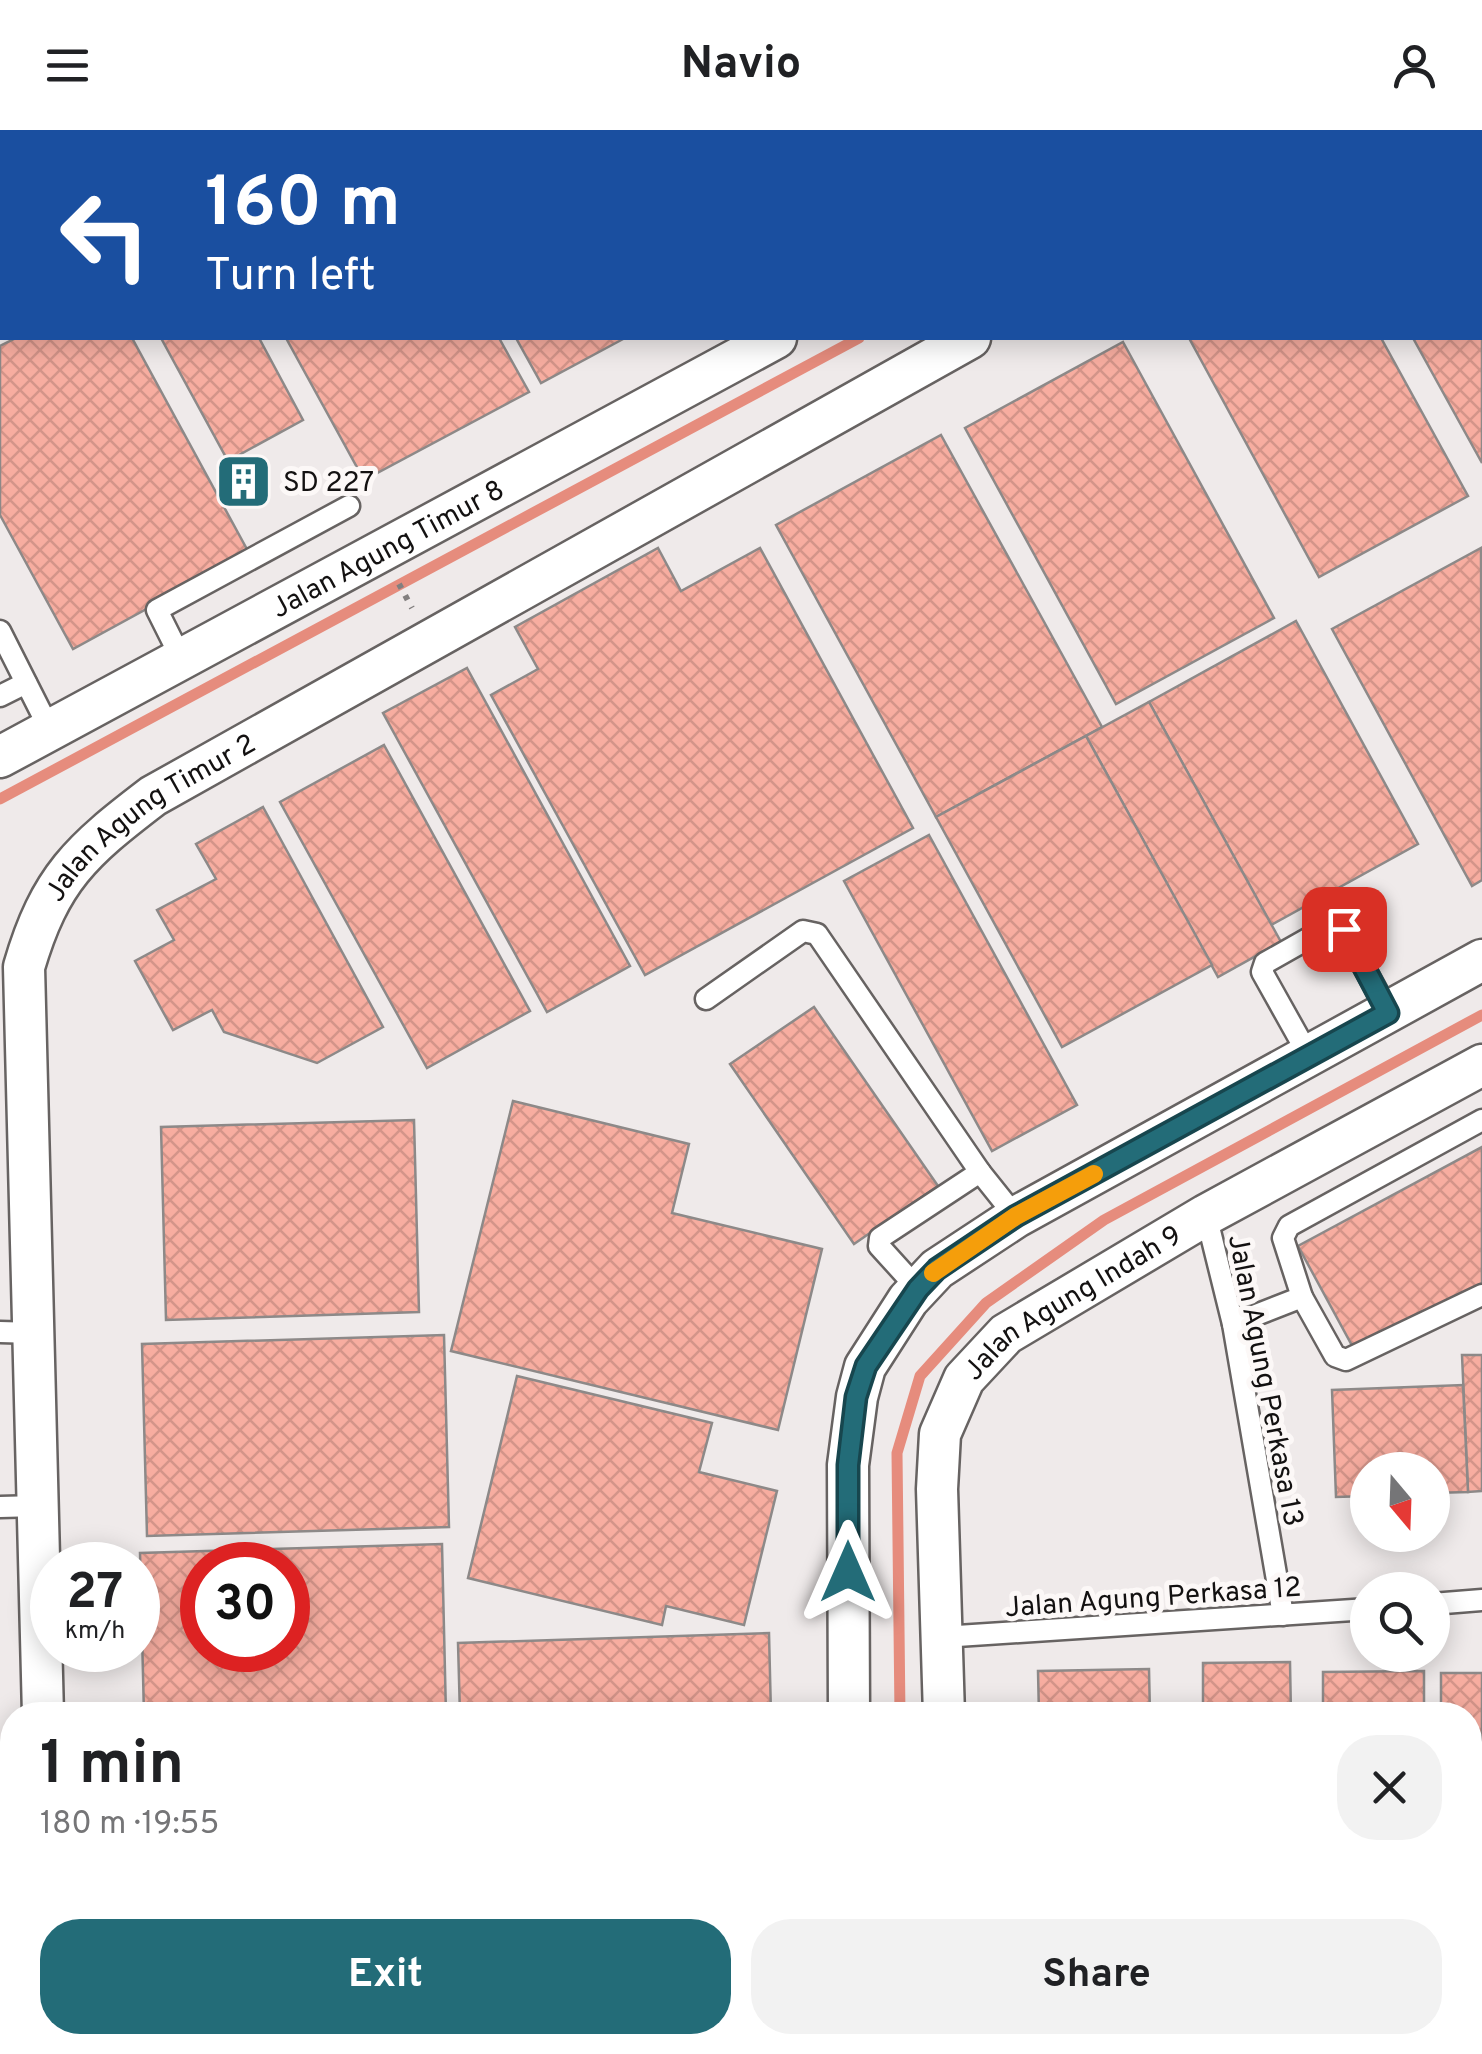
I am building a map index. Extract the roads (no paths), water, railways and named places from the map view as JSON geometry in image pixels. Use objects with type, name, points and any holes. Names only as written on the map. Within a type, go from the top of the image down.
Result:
[{"type":"street","name":"Jalan Agung Timur 8","points":[[0,757],[772,340]]},
{"type":"street","name":"Jalan Agung Timur 2","points":[[42,1702],[19,1506],[20,1145],[24,967],[36,926],[56,886],[100,836],[152,796],[966,340]]},
{"type":"street","points":[[849,1702],[848,1465],[856,1397],[866,1366],[918,1289],[937,1269],[1016,1216],[1482,960]]},
{"type":"street","name":"Jalan Agung Indah 9","points":[[944,1702],[937,1489],[940,1434],[964,1379],[1006,1334],[1206,1215],[1482,1065]]},
{"type":"lane","points":[[182,660],[157,614],[160,607],[349,506]]},
{"type":"lane","points":[[0,631],[50,730]]},
{"type":"lane","points":[[0,696],[26,682]]},
{"type":"lane","points":[[1309,1056],[1262,972],[1265,963],[1334,924],[1344,929],[1388,1013]]},
{"type":"lane","points":[[706,1000],[803,931],[817,934],[980,1172],[1016,1216]]},
{"type":"lane","points":[[1482,1120],[1284,1230],[1302,1298],[1335,1356],[1346,1360],[1482,1295]]},
{"type":"lane","points":[[918,1289],[879,1246],[880,1238],[980,1172]]},
{"type":"lane","name":"Jalan Agung Perkasa 13","points":[[1206,1215],[1234,1324],[1283,1615]]},
{"type":"lane","points":[[1234,1324],[1302,1298]]},
{"type":"lane","points":[[1450,1603],[1482,1600]]},
{"type":"lane","name":"Jalan Agung Perkasa 12","points":[[942,1637],[1350,1610]]},
{"type":"waterway","points":[[0,799],[855,340]]},
{"type":"waterway","points":[[900,1702],[897,1453],[920,1376],[986,1303],[1104,1220],[1482,1015]]},
{"type":"place","name":"SD 227","points":[[244,481]]}]
